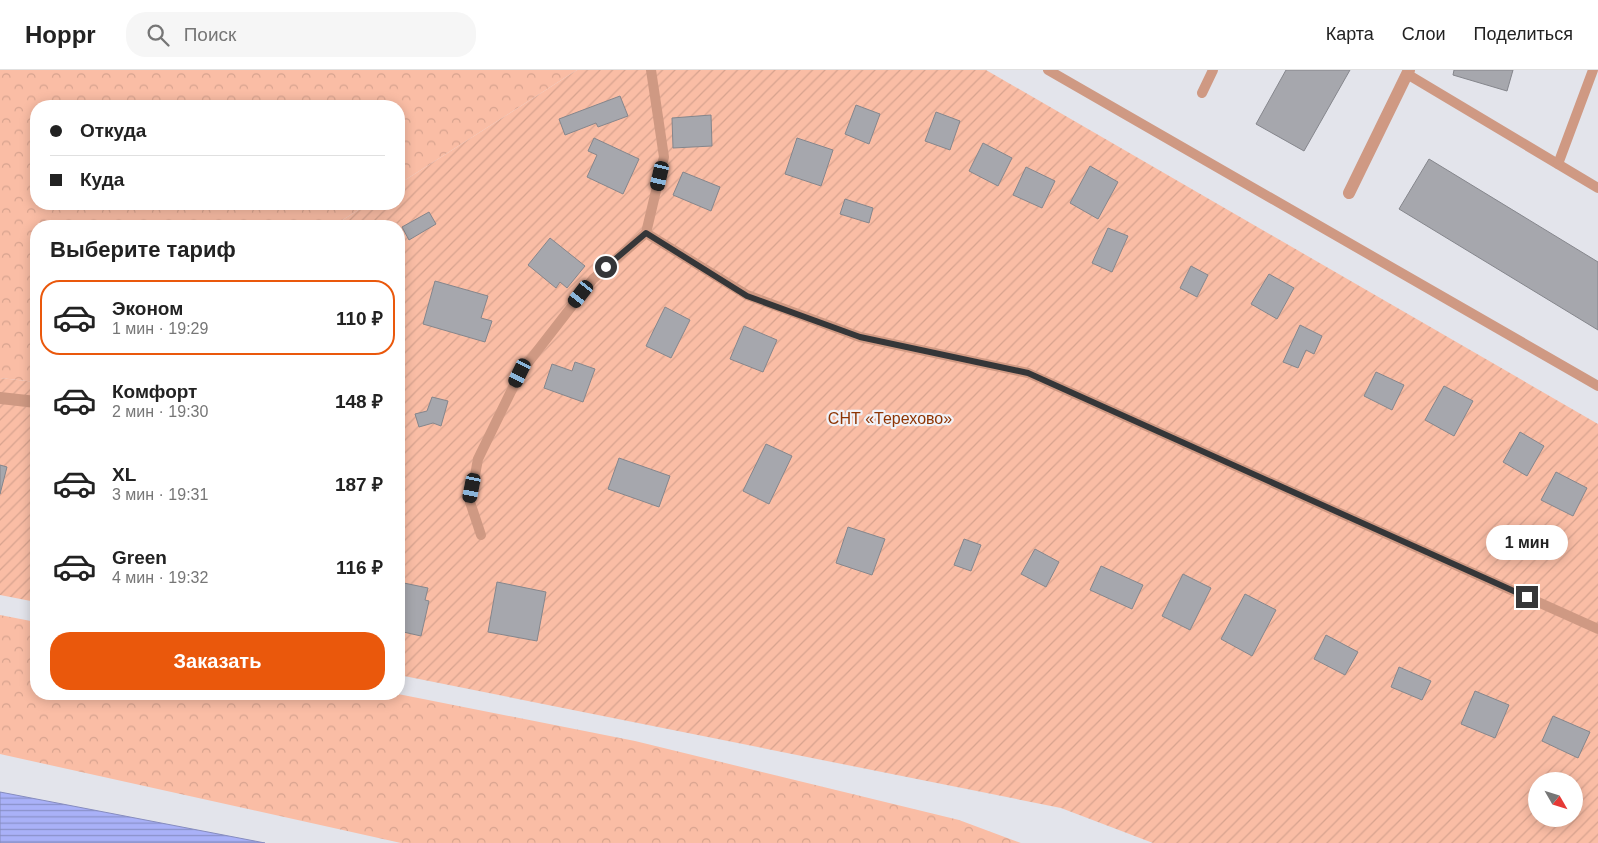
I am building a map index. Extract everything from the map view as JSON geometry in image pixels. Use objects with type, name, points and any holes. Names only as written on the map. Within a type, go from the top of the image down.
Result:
[{"type":"street","points":[[1349,193],[1408,72]]},
{"type":"street","points":[[0,398],[30,401]]},
{"type":"lane","points":[[481,535],[470,502],[478,458],[520,373],[593,279],[646,233],[664,157],[651,70]]},
{"type":"lane","points":[[1048,70],[1598,386]]},
{"type":"lane","points":[[1202,93],[1213,70]]},
{"type":"lane","points":[[1558,164],[1594,70]]},
{"type":"lane","points":[[1408,72],[1598,188]]},
{"type":"lane","points":[[646,233],[747,296],[860,337],[1028,373],[1598,629]]},
{"type":"green space","points":[[0,70],[577,70],[405,180],[405,100],[30,100],[30,210],[358,210],[343,220],[30,220],[30,381],[0,378]]},
{"type":"green space","name":"СНТ «Терехово»","points":[[577,70],[986,70],[1598,424],[1598,843],[1153,843],[1061,808],[405,676],[405,220],[343,220],[358,210],[405,210],[405,180]]},
{"type":"green space","points":[[0,378],[30,381],[30,601],[0,595]]},
{"type":"green space","points":[[0,615],[30,621],[30,700],[405,700],[405,695],[635,741],[959,820],[1021,843],[401,843],[0,754]]},
{"type":"water","points":[[0,792],[265,843],[0,843]]},
{"type":"building","points":[[1286,70],[1350,70],[1304,151],[1256,124]]},
{"type":"building","points":[[1454,70],[1513,70],[1507,91],[1453,75]]},
{"type":"building","points":[[620,96],[628,116],[598,127],[596,123],[565,135],[559,119]]},
{"type":"building","points":[[856,105],[880,114],[869,144],[845,134]]},
{"type":"building","points":[[936,112],[960,121],[950,150],[925,141]]},
{"type":"building","points":[[711,115],[712,146],[673,148],[672,118]]},
{"type":"building","points":[[594,138],[639,159],[623,194],[587,177],[597,155],[588,151]]},
{"type":"building","points":[[797,138],[833,150],[821,186],[785,174]]},
{"type":"building","points":[[983,143],[1012,158],[998,186],[969,171]]},
{"type":"building","points":[[1429,159],[1598,262],[1598,330],[1399,209]]},
{"type":"building","points":[[1090,166],[1118,182],[1098,219],[1070,203]]},
{"type":"building","points":[[1026,167],[1055,181],[1042,208],[1013,195]]},
{"type":"building","points":[[683,172],[720,187],[711,211],[673,195]]},
{"type":"building","points":[[845,199],[873,208],[869,223],[840,214]]},
{"type":"building","points":[[429,212],[436,224],[409,240],[405,233],[405,225]]},
{"type":"building","points":[[1108,228],[1128,236],[1112,272],[1092,263]]},
{"type":"building","points":[[550,238],[585,266],[567,288],[560,282],[556,288],[528,265]]},
{"type":"building","points":[[1191,266],[1208,275],[1197,297],[1180,288]]},
{"type":"building","points":[[1269,274],[1294,288],[1277,319],[1251,304]]},
{"type":"building","points":[[435,281],[488,296],[481,318],[492,321],[485,342],[423,324]]},
{"type":"building","points":[[665,307],[690,320],[671,358],[646,346]]},
{"type":"building","points":[[1300,325],[1322,336],[1314,354],[1306,350],[1298,368],[1283,362]]},
{"type":"building","points":[[744,326],[777,340],[763,372],[730,359]]},
{"type":"building","points":[[575,362],[595,369],[583,402],[544,388],[552,364],[572,371]]},
{"type":"building","points":[[1376,372],[1404,385],[1392,410],[1364,396]]},
{"type":"building","points":[[1444,386],[1473,401],[1454,436],[1425,420]]},
{"type":"building","points":[[432,397],[448,401],[441,426],[433,423],[419,427],[415,414],[427,411]]},
{"type":"building","points":[[1520,432],[1544,446],[1527,476],[1503,462]]},
{"type":"building","points":[[766,444],[792,456],[769,504],[743,491]]},
{"type":"building","points":[[619,458],[670,476],[659,507],[608,489]]},
{"type":"building","points":[[0,465],[7,467],[0,494]]},
{"type":"building","points":[[1556,472],[1587,488],[1573,516],[1541,500]]},
{"type":"building","points":[[848,527],[885,539],[872,575],[836,563]]},
{"type":"building","points":[[964,539],[981,545],[971,571],[954,565]]},
{"type":"building","points":[[1035,549],[1059,562],[1046,587],[1021,574]]},
{"type":"building","points":[[1101,566],[1143,585],[1132,609],[1090,590]]},
{"type":"building","points":[[1183,574],[1211,588],[1190,630],[1162,616]]},
{"type":"building","points":[[497,582],[546,592],[537,641],[488,632]]},
{"type":"building","points":[[405,583],[428,588],[425,600],[429,601],[421,636],[405,632]]},
{"type":"building","points":[[1245,594],[1276,610],[1252,656],[1221,639]]},
{"type":"building","points":[[1326,635],[1358,652],[1345,675],[1314,659]]},
{"type":"building","points":[[1399,667],[1431,681],[1422,700],[1391,687]]},
{"type":"building","points":[[1475,691],[1509,705],[1495,738],[1461,724]]},
{"type":"building","points":[[1553,716],[1590,732],[1578,758],[1542,741]]},
{"type":"route","points":[[606,267],[646,233],[747,296],[860,337],[1028,373],[1527,597]]}]
